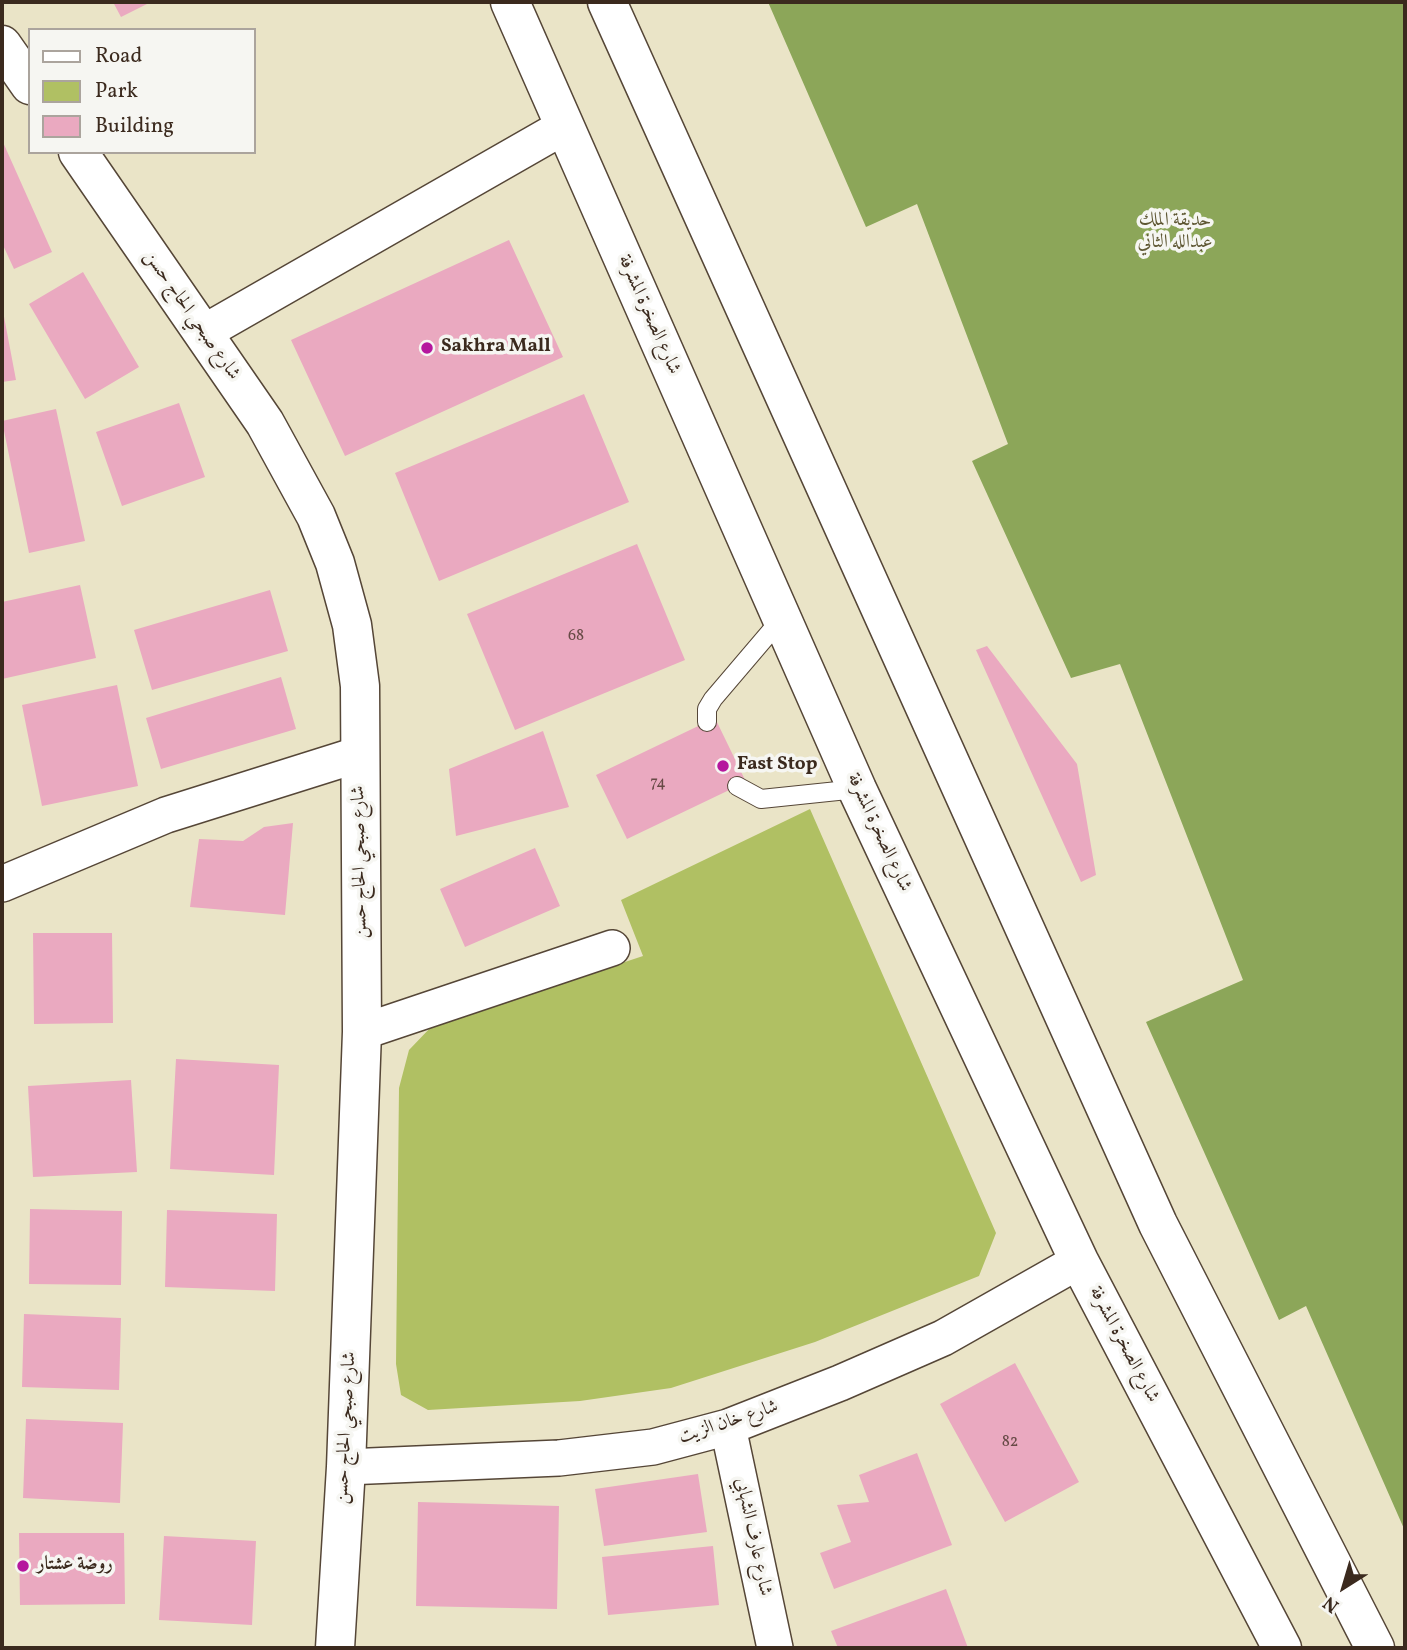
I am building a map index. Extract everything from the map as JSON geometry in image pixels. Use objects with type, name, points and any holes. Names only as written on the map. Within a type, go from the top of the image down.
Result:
[{"type":"main road","name":"شارع الصخرة المشرفة","points":[[510,2],[857,789],[1079,1261],[1282,1648]]},
{"type":"main road","points":[[607,2],[1158,1224],[1375,1648]]},
{"type":"main road","points":[[2,45],[28,82]]},
{"type":"main road","name":"شارع صبحي الحاج حسن","points":[[79,154],[265,423],[316,516],[335,564],[352,625],[360,686],[362,1032],[346,1467],[335,1648]]},
{"type":"street","points":[[203,333],[565,127]]},
{"type":"street","points":[[2,884],[166,815],[360,754]]},
{"type":"street","points":[[362,1032],[612,948]]},
{"type":"street","name":"شارع خان الزيت","points":[[346,1467],[559,1458],[653,1447],[728,1427],[840,1383],[943,1338],[1079,1261]]},
{"type":"street","name":"شارع عارف الشهابي","points":[[728,1427],[775,1648]]},
{"type":"lane","points":[[707,722],[707,709],[713,699],[782,618]]},
{"type":"lane","points":[[737,786],[761,799],[857,789]]},
{"type":"green space","name":"حديقة الملك عبدالله الثاني","points":[[768,2],[1405,2],[1405,1531],[1306,1306],[1279,1320],[1146,1022],[1243,980],[1120,664],[1071,678],[972,461],[1008,444],[917,204],[866,227]]},
{"type":"green space","points":[[810,809],[996,1233],[979,1276],[815,1342],[671,1388],[580,1401],[428,1410],[401,1395],[396,1364],[399,1088],[409,1050],[432,1026],[643,956],[621,900]]},
{"type":"building","points":[[113,2],[151,2],[121,17]]},
{"type":"building","points":[[2,140],[52,252],[14,269],[2,243]]},
{"type":"building","name":"Sakhra Mall","points":[[509,240],[563,357],[345,456],[291,340]]},
{"type":"building","points":[[83,272],[139,367],[85,399],[29,304]]},
{"type":"building","points":[[2,306],[16,380],[2,382]]},
{"type":"building","points":[[584,394],[629,502],[439,581],[395,473]]},
{"type":"building","points":[[179,403],[205,477],[122,506],[96,432]]},
{"type":"building","points":[[56,409],[85,541],[29,553],[2,421]]},
{"type":"building","points":[[637,544],[685,660],[515,730],[467,614]]},
{"type":"building","points":[[80,585],[96,658],[2,679],[2,602]]},
{"type":"building","points":[[270,590],[288,651],[152,690],[134,630]]},
{"type":"building","points":[[987,646],[1077,764],[1096,875],[1081,882],[976,650]]},
{"type":"building","points":[[281,677],[296,729],[161,769],[146,718]]},
{"type":"building","points":[[117,685],[138,786],[42,806],[22,705]]},
{"type":"building","points":[[715,718],[746,782],[627,839],[596,775]]},
{"type":"building","points":[[543,731],[569,807],[456,836],[449,769]]},
{"type":"building","points":[[293,823],[285,915],[190,907],[199,839],[243,841],[264,827]]},
{"type":"building","points":[[535,848],[560,906],[465,947],[440,889]]},
{"type":"building","points":[[33,933],[112,933],[113,1023],[34,1024]]},
{"type":"building","points":[[176,1059],[279,1065],[274,1175],[170,1169]]},
{"type":"building","points":[[131,1080],[137,1172],[33,1177],[28,1086]]},
{"type":"building","points":[[30,1209],[122,1211],[121,1285],[29,1284]]},
{"type":"building","points":[[167,1210],[277,1214],[275,1291],[165,1287]]},
{"type":"building","points":[[24,1314],[121,1318],[119,1390],[22,1387]]},
{"type":"building","points":[[1015,1363],[1079,1482],[1005,1522],[940,1404]]},
{"type":"building","points":[[26,1419],[123,1423],[120,1503],[23,1498]]},
{"type":"building","points":[[917,1453],[952,1545],[834,1589],[820,1553],[851,1542],[837,1505],[869,1502],[859,1475]]},
{"type":"building","points":[[698,1474],[707,1532],[604,1546],[595,1489]]},
{"type":"building","points":[[418,1502],[559,1506],[557,1609],[416,1606]]},
{"type":"building","points":[[19,1533],[124,1533],[125,1604],[20,1605]]},
{"type":"building","points":[[164,1536],[256,1541],[252,1625],[159,1620]]},
{"type":"building","points":[[713,1546],[719,1605],[608,1615],[602,1557]]},
{"type":"building","points":[[946,1589],[968,1648],[838,1648],[831,1631]]},
{"type":"place","name":"Sakhra Mall","points":[[427,348]]},
{"type":"place","name":"Fast Stop","points":[[723,766]]},
{"type":"place","name":"روضة عشتار","points":[[23,1566]]}]
